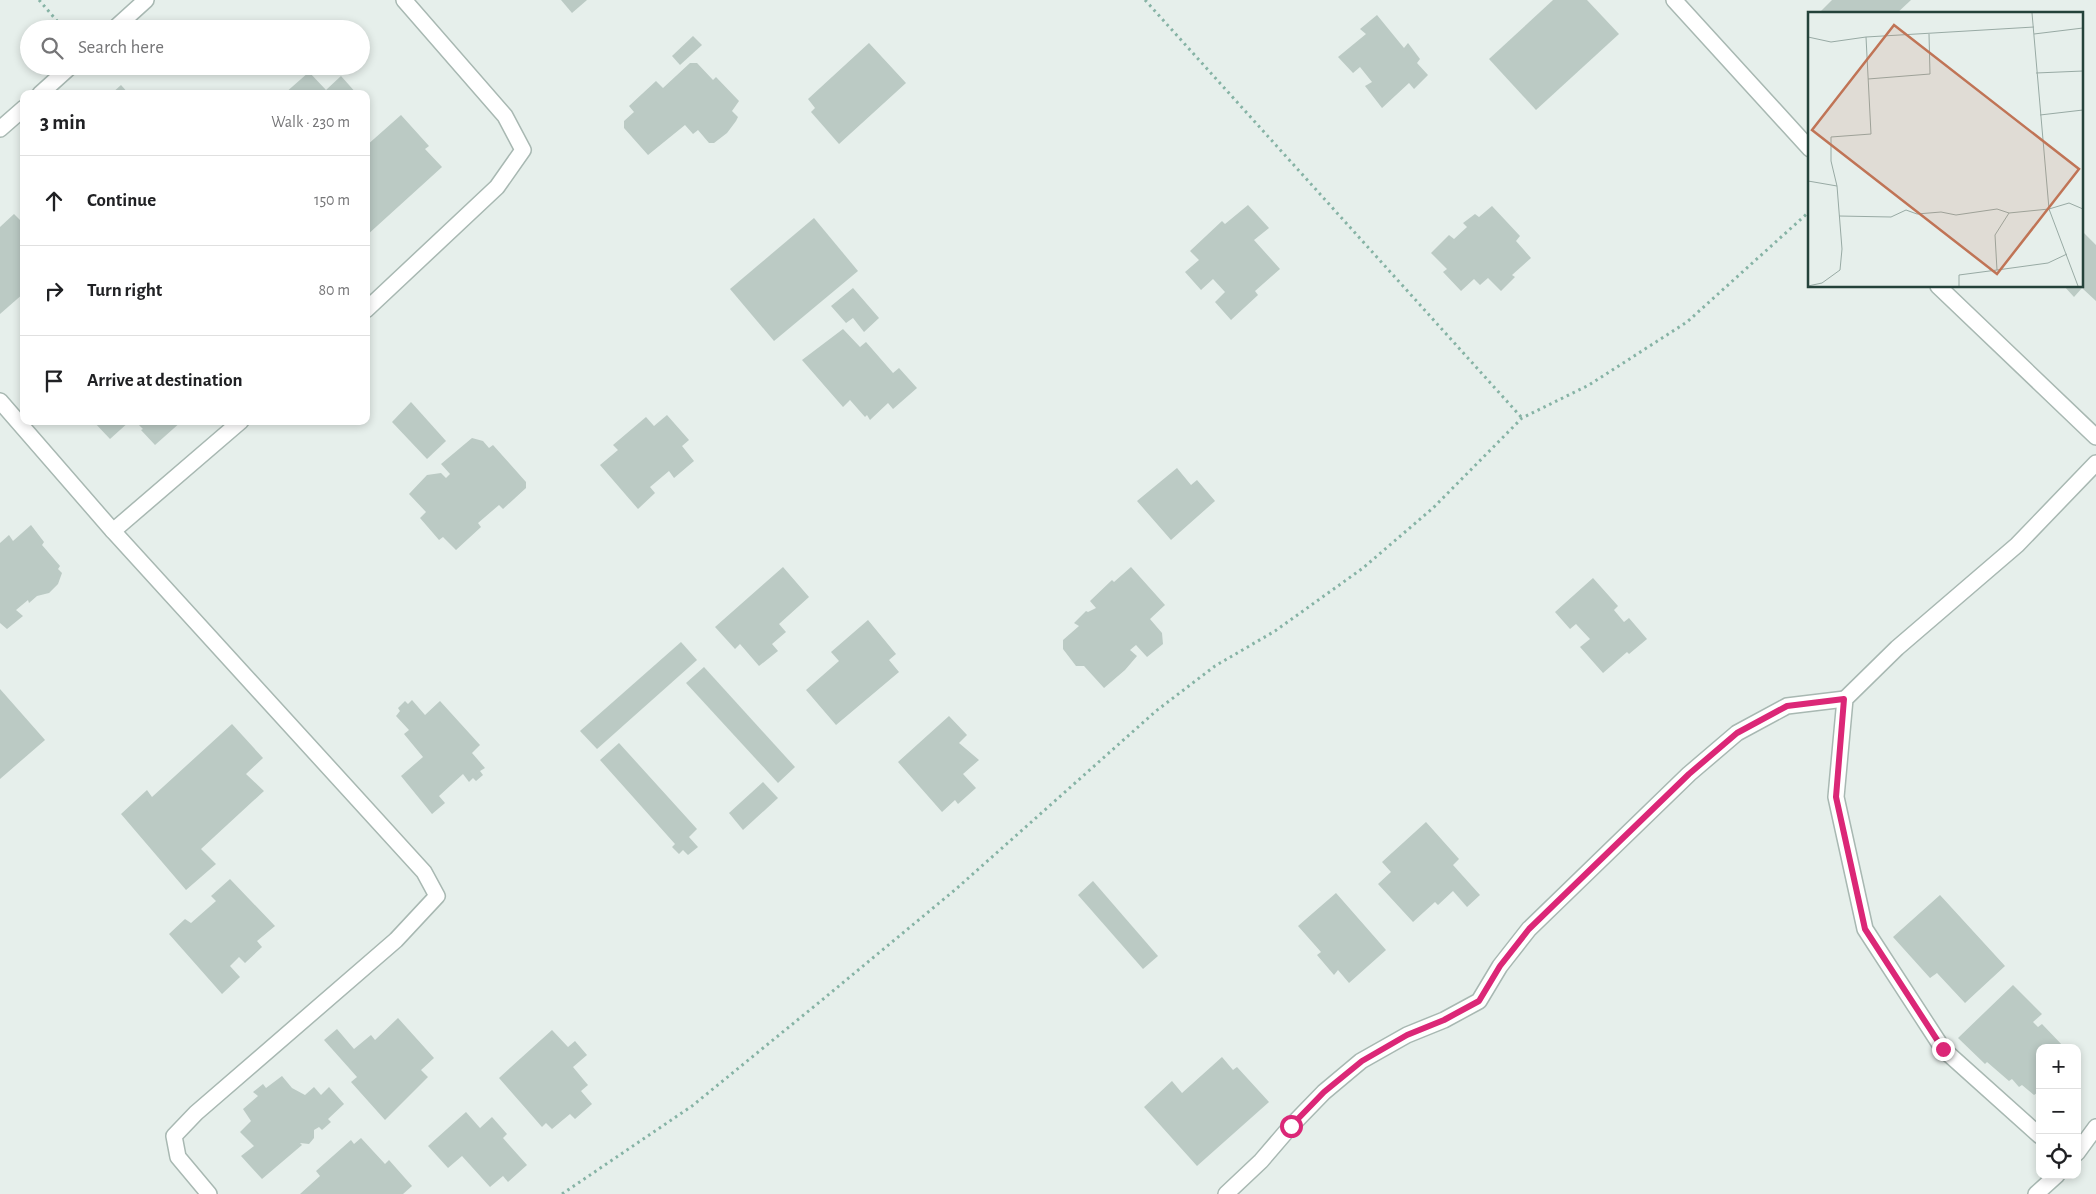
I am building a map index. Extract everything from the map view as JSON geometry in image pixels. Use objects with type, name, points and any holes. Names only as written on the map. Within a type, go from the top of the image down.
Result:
[{"type":"street","points":[[124,20],[146,0]]},
{"type":"street","points":[[370,306],[497,187],[523,150],[505,116],[404,0]]},
{"type":"street","points":[[1674,0],[1808,147]]},
{"type":"street","points":[[44,90],[61,75]]},
{"type":"street","points":[[0,129],[20,112]]},
{"type":"street","points":[[1940,288],[2096,437]]},
{"type":"street","points":[[0,401],[20,424]]},
{"type":"street","points":[[21,425],[113,531],[424,872],[437,896],[396,940],[196,1113],[174,1136],[178,1157],[209,1194]]},
{"type":"street","points":[[113,531],[236,425]]},
{"type":"street","points":[[1226,1194],[1261,1161],[1324,1092],[1362,1061],[1407,1035],[1444,1020],[1479,1001],[1500,966],[1529,929],[1689,774],[1737,733],[1787,706],[1844,699],[1897,648],[2017,545],[2096,463]]},
{"type":"street","points":[[1844,699],[1836,797],[1865,929],[1943,1049],[2038,1134]]},
{"type":"street","points":[[2081,1148],[2096,1127]]},
{"type":"street","points":[[2036,1194],[2052,1179]]},
{"type":"path","points":[[40,0],[57,20]]},
{"type":"path","points":[[1145,0],[1522,418]]},
{"type":"path","points":[[562,1194],[692,1106],[807,1013],[956,889],[1156,711],[1215,666],[1275,631],[1363,568],[1433,508],[1522,418],[1590,385],[1687,322],[1808,213]]},
{"type":"building","points":[[561,0],[587,0],[572,13]]},
{"type":"building","points":[[1553,0],[1587,0],[1619,34],[1536,110],[1489,59]]},
{"type":"building","points":[[1832,0],[1911,0],[1898,12],[1821,11]]},
{"type":"building","points":[[1377,15],[1404,48],[1408,43],[1420,59],[1417,63],[1428,75],[1414,89],[1409,83],[1382,108],[1365,86],[1372,82],[1360,67],[1353,73],[1338,57],[1366,34],[1360,29]]},
{"type":"building","points":[[693,36],[702,45],[680,65],[672,56]]},
{"type":"building","points":[[869,43],[906,83],[839,144],[811,112],[815,108],[808,99]]},
{"type":"building","points":[[690,63],[697,63],[713,80],[716,77],[739,101],[732,111],[738,117],[727,133],[714,143],[709,143],[698,130],[693,134],[685,125],[648,155],[624,128],[624,121],[634,112],[629,106],[656,81],[663,88]]},
{"type":"building","points":[[306,75],[312,75],[326,90],[289,90]]},
{"type":"building","points":[[341,76],[353,90],[326,90]]},
{"type":"building","points":[[121,85],[125,90],[115,90]]},
{"type":"building","points":[[401,115],[429,146],[425,149],[442,167],[370,232],[370,142]]},
{"type":"building","points":[[1248,205],[1269,228],[1254,240],[1280,269],[1255,291],[1258,295],[1231,320],[1215,302],[1225,292],[1213,279],[1201,290],[1185,272],[1199,260],[1190,251],[1222,221],[1225,224]]},
{"type":"building","points":[[1492,206],[1520,236],[1516,241],[1531,258],[1512,275],[1515,277],[1501,291],[1488,278],[1480,285],[1474,279],[1461,291],[1443,272],[1447,269],[1431,253],[1449,235],[1454,239],[1467,227],[1463,223],[1475,214],[1479,217]]},
{"type":"building","points":[[14,214],[20,220],[20,296],[0,314],[0,227]]},
{"type":"building","points":[[814,218],[858,271],[774,341],[730,289]]},
{"type":"building","points":[[2084,233],[2096,245],[2096,301],[2082,288],[2084,288]]},
{"type":"building","points":[[853,288],[879,318],[864,332],[853,318],[846,323],[831,306]]},
{"type":"building","points":[[2066,288],[2082,288],[2074,297]]},
{"type":"building","points":[[843,329],[860,347],[866,342],[893,373],[899,368],[917,388],[893,409],[888,403],[870,420],[850,400],[843,407],[802,360]]},
{"type":"building","points":[[411,402],[446,441],[427,459],[392,422]]},
{"type":"building","points":[[667,415],[689,440],[682,446],[694,461],[674,478],[669,471],[650,487],[655,493],[638,509],[600,465],[618,450],[613,445],[646,417],[654,426]]},
{"type":"building","points":[[97,425],[126,425],[110,439]]},
{"type":"building","points":[[139,425],[178,425],[155,445],[141,430],[143,429]]},
{"type":"building","points":[[472,438],[483,441],[489,448],[493,445],[526,482],[526,488],[503,509],[499,505],[478,523],[481,527],[456,550],[443,537],[439,540],[420,518],[426,512],[409,494],[427,475],[441,473],[446,478],[450,474],[441,464]]},
{"type":"building","points":[[1177,468],[1191,485],[1197,480],[1215,501],[1171,540],[1137,501]]},
{"type":"building","points":[[31,525],[44,542],[42,545],[60,566],[58,569],[62,573],[58,584],[49,593],[37,596],[29,603],[28,600],[16,610],[23,616],[7,629],[0,623],[0,543],[9,535],[13,541]]},
{"type":"building","points":[[783,567],[809,597],[779,624],[786,632],[772,644],[778,651],[759,666],[740,644],[735,649],[715,627]]},
{"type":"building","points":[[1131,567],[1165,605],[1150,619],[1162,633],[1163,644],[1147,657],[1136,645],[1130,650],[1137,656],[1125,670],[1104,688],[1084,666],[1076,666],[1063,649],[1063,640],[1079,626],[1074,623],[1086,611],[1088,612],[1096,608],[1090,601],[1112,580],[1114,582]]},
{"type":"building","points":[[1593,578],[1618,606],[1614,610],[1624,622],[1629,618],[1647,639],[1629,654],[1627,652],[1603,673],[1580,647],[1590,639],[1576,624],[1570,629],[1555,612]]},
{"type":"building","points":[[868,620],[896,654],[889,660],[899,672],[836,725],[806,690],[839,661],[831,652]]},
{"type":"building","points":[[681,642],[697,660],[597,749],[580,731]]},
{"type":"building","points":[[704,667],[795,767],[778,783],[686,683]]},
{"type":"building","points":[[0,689],[45,740],[0,779]]},
{"type":"building","points":[[412,700],[425,715],[440,701],[480,745],[472,753],[485,768],[480,771],[483,775],[476,781],[473,778],[469,782],[463,774],[439,796],[445,803],[432,814],[401,776],[423,757],[404,734],[409,730],[396,716],[400,711],[398,708],[405,701],[408,704]]},
{"type":"building","points":[[949,716],[967,735],[959,743],[979,760],[963,774],[976,788],[958,804],[955,800],[942,812],[898,762]]},
{"type":"building","points":[[232,724],[263,758],[246,774],[264,791],[201,849],[216,864],[186,890],[121,814],[147,790],[152,797]]},
{"type":"building","points":[[619,743],[697,829],[689,837],[698,847],[688,855],[683,850],[679,854],[672,847],[675,844],[600,760]]},
{"type":"building","points":[[763,782],[778,798],[743,830],[729,813]]},
{"type":"building","points":[[1426,822],[1459,859],[1453,865],[1480,895],[1467,907],[1453,891],[1438,905],[1435,902],[1413,922],[1378,884],[1391,872],[1382,862]]},
{"type":"building","points":[[230,879],[275,926],[257,941],[262,947],[245,963],[239,957],[230,966],[240,977],[222,994],[169,934],[185,919],[191,923],[216,901],[211,896]]},
{"type":"building","points":[[1093,881],[1158,956],[1143,969],[1078,895]]},
{"type":"building","points":[[1336,893],[1386,950],[1349,983],[1338,970],[1334,975],[1317,955],[1321,952],[1298,926]]},
{"type":"building","points":[[1940,895],[2005,966],[1965,1003],[1937,973],[1930,978],[1893,937]]},
{"type":"building","points":[[2013,985],[2042,1014],[2033,1022],[2038,1027],[2042,1024],[2061,1044],[2036,1044],[2036,1094],[2034,1095],[2022,1085],[2019,1087],[2012,1079],[2009,1081],[1987,1062],[1985,1064],[1958,1038]]},
{"type":"building","points":[[398,1018],[434,1058],[421,1070],[428,1077],[385,1120],[351,1082],[357,1077],[324,1040],[337,1029],[354,1049],[371,1035],[375,1040]]},
{"type":"building","points":[[552,1030],[568,1047],[575,1041],[587,1055],[573,1067],[588,1085],[581,1091],[592,1104],[575,1119],[570,1114],[552,1129],[546,1123],[542,1127],[499,1078]]},
{"type":"building","points":[[1222,1057],[1233,1070],[1237,1067],[1269,1102],[1197,1166],[1144,1107],[1172,1081],[1182,1093]]},
{"type":"building","points":[[282,1076],[292,1088],[305,1095],[314,1087],[321,1095],[329,1087],[344,1104],[328,1119],[331,1122],[322,1130],[319,1127],[314,1130],[314,1138],[309,1144],[300,1143],[302,1145],[262,1179],[241,1156],[254,1146],[240,1132],[251,1121],[243,1109],[258,1096],[253,1092],[263,1084],[266,1088]]},
{"type":"building","points":[[466,1112],[480,1128],[492,1117],[507,1134],[503,1138],[527,1165],[508,1182],[503,1176],[490,1187],[462,1156],[448,1168],[428,1146]]},
{"type":"building","points":[[361,1138],[385,1164],[389,1160],[412,1186],[403,1194],[300,1194],[320,1176],[316,1171],[351,1140],[354,1144]]},
{"type":"route","points":[[1291,1126],[1324,1092],[1362,1061],[1407,1035],[1444,1020],[1479,1001],[1500,966],[1529,929],[1689,774],[1737,733],[1787,706],[1844,699],[1836,797],[1865,929],[1943,1049]]}]
